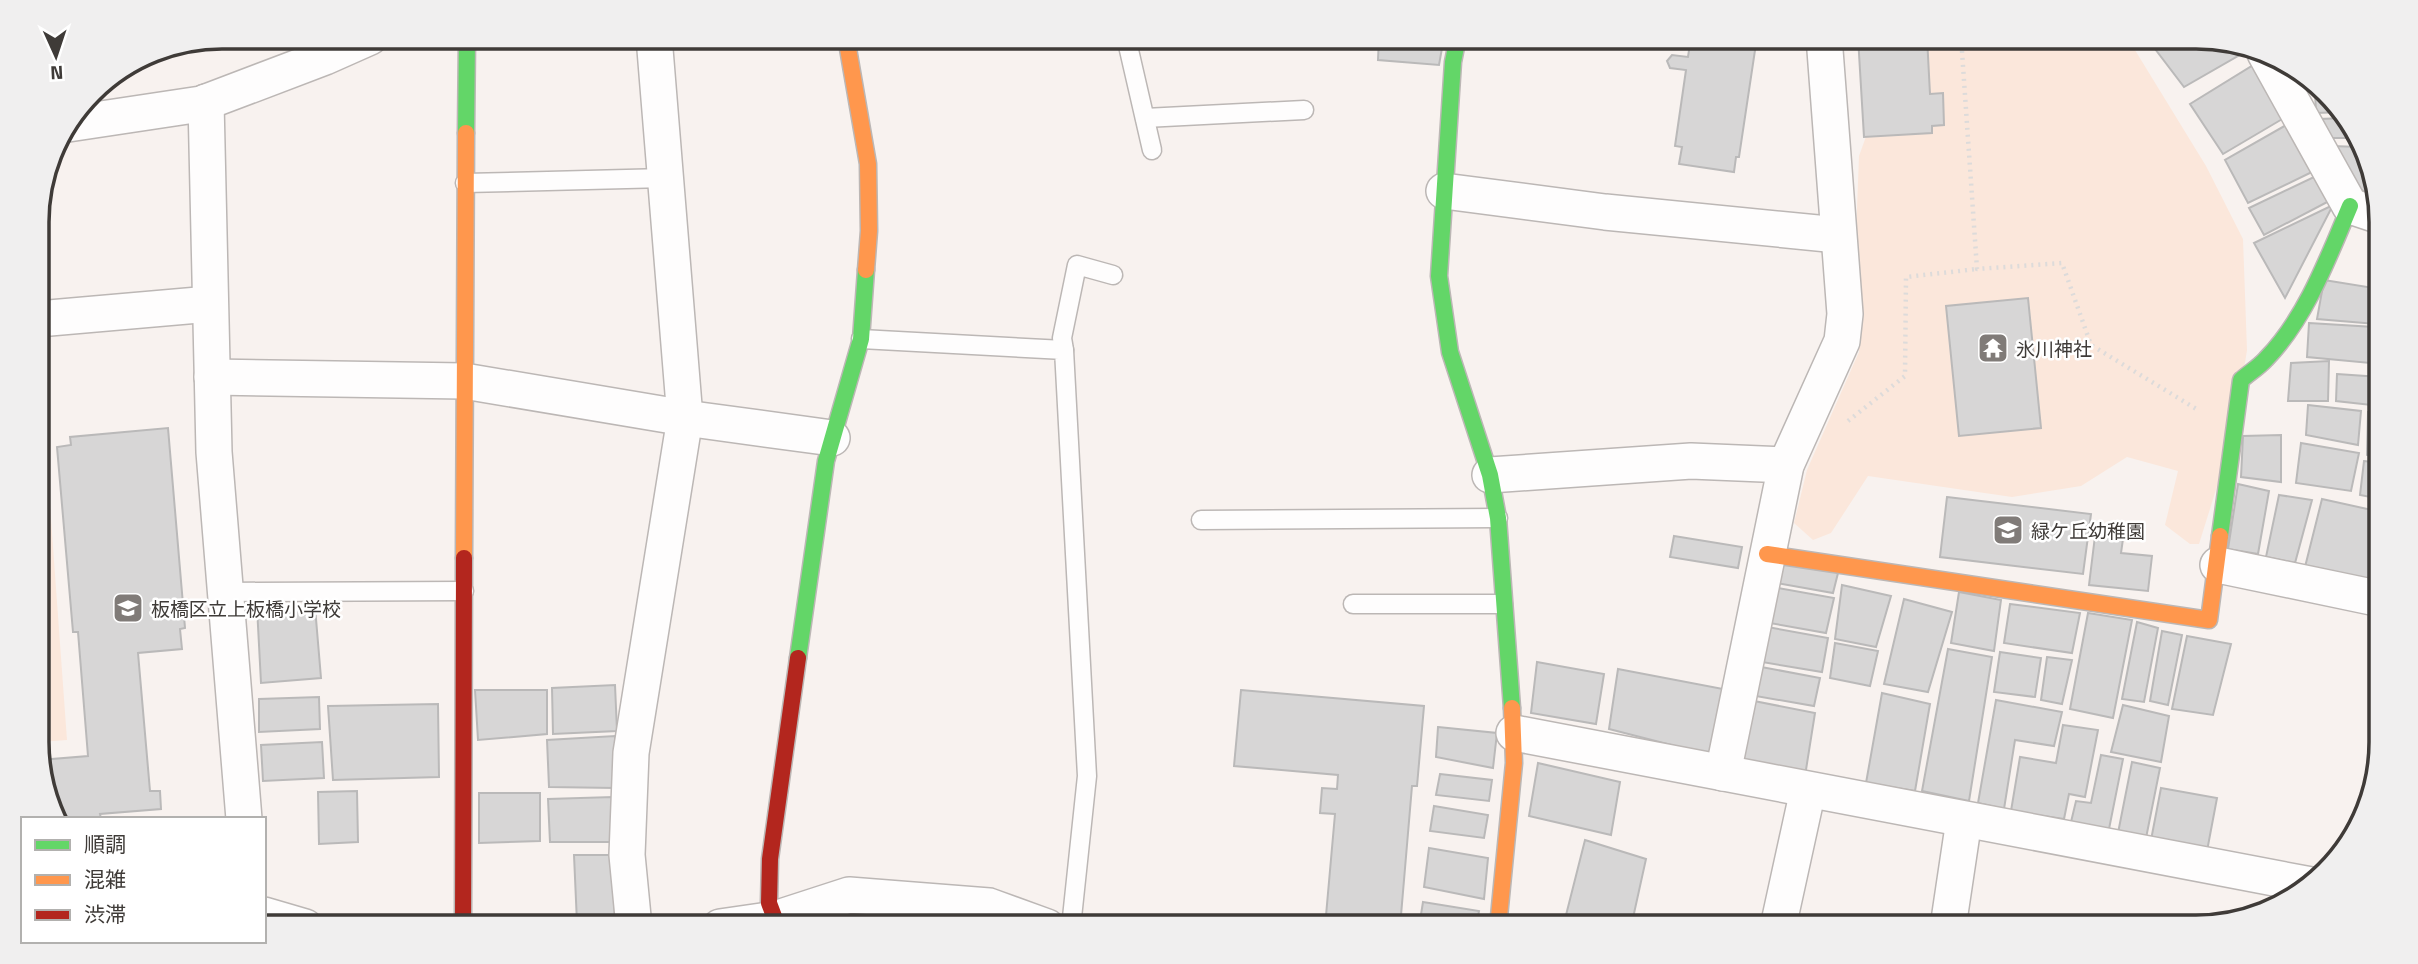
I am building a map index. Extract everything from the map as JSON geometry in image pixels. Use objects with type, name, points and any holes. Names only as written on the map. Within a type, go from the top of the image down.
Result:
[{"type":"street","points":[[82,122],[206,102],[343,49]]},
{"type":"street","points":[[463,915],[464,183],[467,49]]},
{"type":"street","points":[[633,915],[627,855],[631,753],[685,418],[655,49]]},
{"type":"street","points":[[774,915],[769,903],[770,859],[815,532],[826,461],[861,339],[869,231],[868,164],[848,49]]},
{"type":"street","points":[[1456,49],[1439,276],[1450,352],[1490,475],[1498,518],[1514,733],[1514,763],[1499,915]]},
{"type":"street","points":[[1723,773],[1786,465],[1842,341],[1845,314],[1825,49]]},
{"type":"street","points":[[1768,554],[2209,620],[2241,380],[2269,356],[2297,317],[2323,268],[2365,211],[2275,69]]},
{"type":"street","points":[[206,102],[214,452],[244,817]]},
{"type":"street","points":[[1444,191],[1605,212],[1838,235]]},
{"type":"street","points":[[49,318],[210,304]]},
{"type":"street","points":[[212,377],[464,381],[685,418],[832,438]]},
{"type":"street","points":[[1490,475],[1691,461],[1786,465]]},
{"type":"street","points":[[2218,565],[2369,596]]},
{"type":"street","points":[[1514,733],[2296,882]]},
{"type":"street","points":[[1780,915],[1808,790]]},
{"type":"street","points":[[1950,915],[1964,820]]},
{"type":"street","points":[[798,915],[849,895],[989,906],[1014,915]]},
{"type":"lane","points":[[1129,49],[1152,150]]},
{"type":"lane","points":[[1145,118],[1304,110]]},
{"type":"lane","points":[[464,183],[666,178]]},
{"type":"lane","points":[[1072,915],[1087,776],[1062,338],[1077,265],[1113,275]]},
{"type":"lane","points":[[861,339],[1064,350]]},
{"type":"lane","points":[[1201,520],[1498,518]]},
{"type":"lane","points":[[226,592],[464,591]]},
{"type":"lane","points":[[1353,604],[1503,604]]},
{"type":"path","points":[[1962,49],[1977,269]]},
{"type":"path","points":[[1840,428],[1905,376],[1906,277],[2062,263],[2091,345],[2234,432]]},
{"type":"shaded area","points":[[1898,49],[2134,49],[2206,166],[2243,239],[2247,350],[2234,432],[2199,544],[2190,544],[2165,525],[2178,471],[2127,457],[2081,486],[2012,497],[1868,476],[1831,533],[1813,540],[1794,523],[1807,470],[1859,352],[1856,235],[1859,156]]},
{"type":"shaded area","points":[[49,492],[67,740],[49,741]]},
{"type":"building","points":[[1378,49],[1442,49],[1439,65],[1378,60]]},
{"type":"building","points":[[1689,49],[1755,49],[1739,157],[1736,157],[1734,172],[1679,164],[1682,147],[1675,146],[1686,70],[1670,68],[1667,61],[1672,55],[1688,57]]},
{"type":"building","points":[[1859,49],[1928,49],[1930,94],[1943,93],[1944,125],[1932,126],[1932,133],[1864,137]]},
{"type":"building","points":[[2155,49],[2218,50],[2240,55],[2184,87]]},
{"type":"building","points":[[2255,64],[2284,118],[2223,154],[2190,104]]},
{"type":"building","points":[[2315,97],[2329,113],[2316,113]]},
{"type":"building","points":[[2334,118],[2347,138],[2321,138],[2319,119]]},
{"type":"building","points":[[2288,124],[2314,171],[2248,203],[2225,160]]},
{"type":"building","points":[[2332,146],[2351,147],[2366,193],[2338,175]]},
{"type":"building","points":[[2316,176],[2331,200],[2264,235],[2249,208]]},
{"type":"building","points":[[2333,205],[2285,298],[2254,243]]},
{"type":"building","points":[[2324,280],[2369,287],[2369,323],[2317,319]]},
{"type":"building","points":[[2028,298],[2041,428],[1959,436],[1946,306]]},
{"type":"building","points":[[2309,323],[2369,327],[2369,363],[2307,357]]},
{"type":"building","points":[[2329,361],[2328,401],[2288,401],[2291,363]]},
{"type":"building","points":[[2337,374],[2369,376],[2369,405],[2336,401]]},
{"type":"building","points":[[2308,405],[2361,411],[2358,445],[2306,435]]},
{"type":"building","points":[[2368,412],[2369,412],[2369,455]]},
{"type":"building","points":[[168,428],[185,628],[180,629],[182,649],[138,653],[150,791],[160,791],[161,809],[100,814],[101,817],[67,817],[52,776],[50,759],[88,756],[78,632],[73,632],[57,447],[71,445],[70,437]]},
{"type":"building","points":[[2281,435],[2281,482],[2241,477],[2243,436]]},
{"type":"building","points":[[2301,443],[2359,453],[2351,491],[2296,483]]},
{"type":"building","points":[[2364,461],[2369,462],[2369,497],[2360,495]]},
{"type":"building","points":[[2238,484],[2269,491],[2258,554],[2228,549]]},
{"type":"building","points":[[2279,495],[2312,500],[2295,563],[2266,557]]},
{"type":"building","points":[[1947,497],[2091,514],[2083,574],[1940,557]]},
{"type":"building","points":[[2322,499],[2369,509],[2369,580],[2305,567]]},
{"type":"building","points":[[1674,536],[1742,547],[1738,568],[1670,557]]},
{"type":"building","points":[[2095,536],[2123,539],[2121,553],[2152,556],[2148,591],[2089,585]]},
{"type":"building","points":[[1775,560],[1839,569],[1833,593],[1771,582]]},
{"type":"building","points":[[1842,585],[1891,596],[1876,647],[1835,639]]},
{"type":"building","points":[[1772,587],[1834,598],[1826,633],[1764,622]]},
{"type":"building","points":[[1959,592],[2001,600],[1994,651],[1951,643]]},
{"type":"building","points":[[1904,599],[1952,612],[1928,692],[1884,684]]},
{"type":"building","points":[[2010,604],[2080,613],[2072,653],[2004,643]]},
{"type":"building","points":[[257,607],[315,607],[321,678],[261,683]]},
{"type":"building","points":[[2088,613],[2132,620],[2113,718],[2070,709]]},
{"type":"building","points":[[2137,622],[2158,628],[2144,702],[2122,699]]},
{"type":"building","points":[[1762,626],[1828,638],[1822,672],[1756,661]]},
{"type":"building","points":[[2162,631],[2182,635],[2168,705],[2150,701]]},
{"type":"building","points":[[2187,636],[2231,644],[2213,715],[2172,709]]},
{"type":"building","points":[[1835,643],[1878,651],[1870,686],[1830,678]]},
{"type":"building","points":[[1948,649],[1992,657],[1969,801],[1922,791]]},
{"type":"building","points":[[2000,652],[2041,658],[2035,697],[1994,692]]},
{"type":"building","points":[[2047,657],[2072,660],[2062,704],[2041,700]]},
{"type":"building","points":[[1537,662],[1604,674],[1596,724],[1531,713]]},
{"type":"building","points":[[1756,666],[1820,678],[1814,706],[1750,695]]},
{"type":"building","points":[[1618,669],[1723,689],[1710,755],[1609,729]]},
{"type":"building","points":[[615,685],[617,731],[553,734],[552,688]]},
{"type":"building","points":[[475,690],[547,690],[547,734],[478,740]]},
{"type":"building","points":[[1241,690],[1424,706],[1417,786],[1412,786],[1401,915],[1326,915],[1335,814],[1320,813],[1322,788],[1337,789],[1338,775],[1234,766]]},
{"type":"building","points":[[1882,693],[1930,704],[1915,791],[1866,783]]},
{"type":"building","points":[[319,697],[320,729],[259,732],[259,699]]},
{"type":"building","points":[[1749,700],[1815,713],[1805,776],[1736,764]]},
{"type":"building","points":[[1996,700],[2062,712],[2054,746],[2015,740],[2004,809],[1978,803]]},
{"type":"building","points":[[438,704],[439,777],[333,780],[328,706]]},
{"type":"building","points":[[2123,705],[2169,716],[2161,762],[2111,752]]},
{"type":"building","points":[[2063,725],[2098,730],[2085,797],[2069,794],[2064,819],[2011,811],[2020,757],[2056,763]]},
{"type":"building","points":[[1438,727],[1497,733],[1493,768],[1436,757]]},
{"type":"building","points":[[615,736],[615,788],[549,787],[547,740]]},
{"type":"building","points":[[322,742],[324,778],[263,781],[261,745]]},
{"type":"building","points":[[2101,755],[2123,759],[2109,829],[2071,822],[2076,801],[2091,803]]},
{"type":"building","points":[[2132,762],[2160,768],[2146,838],[2118,833]]},
{"type":"building","points":[[1538,763],[1620,782],[1611,835],[1529,816]]},
{"type":"building","points":[[1440,774],[1492,780],[1489,801],[1436,795]]},
{"type":"building","points":[[2161,788],[2217,798],[2207,851],[2151,840]]},
{"type":"building","points":[[357,791],[358,842],[319,844],[318,792]]},
{"type":"building","points":[[479,793],[540,793],[540,841],[479,843]]},
{"type":"building","points":[[613,797],[613,842],[550,842],[548,799]]},
{"type":"building","points":[[1434,806],[1488,815],[1484,838],[1430,831]]},
{"type":"building","points":[[1585,840],[1646,859],[1634,915],[1566,915]]},
{"type":"building","points":[[1429,848],[1488,858],[1484,899],[1424,887]]},
{"type":"building","points":[[574,855],[613,855],[615,915],[577,915]]},
{"type":"building","points":[[1423,902],[1479,911],[1478,915],[1421,915]]},
{"type":"traffic: fast","points":[[466,133],[467,49]]},
{"type":"traffic: fast","points":[[1456,49],[1439,276],[1450,352],[1490,475],[1498,518],[1512,708]]},
{"type":"traffic: fast","points":[[2220,536],[2241,380],[2266,359],[2293,325],[2315,287],[2350,206]]},
{"type":"traffic: fast","points":[[798,658],[826,461],[861,339],[866,270]]},
{"type":"traffic: slow","points":[[848,49],[868,164],[869,231],[866,270]]},
{"type":"traffic: slow","points":[[464,558],[466,133]]},
{"type":"traffic: slow","points":[[1767,554],[2209,620],[2220,536]]},
{"type":"traffic: slow","points":[[1499,915],[1514,763],[1512,708]]},
{"type":"traffic: jam","points":[[463,915],[464,558]]},
{"type":"traffic: jam","points":[[774,915],[769,903],[770,859],[798,658]]},
{"type":"place","name":"氷川神社","points":[[1993,348]]},
{"type":"place","name":"緑ケ丘幼稚園","points":[[2008,530]]},
{"type":"place","name":"板橋区立上板橋小学校","points":[[128,608]]}]
